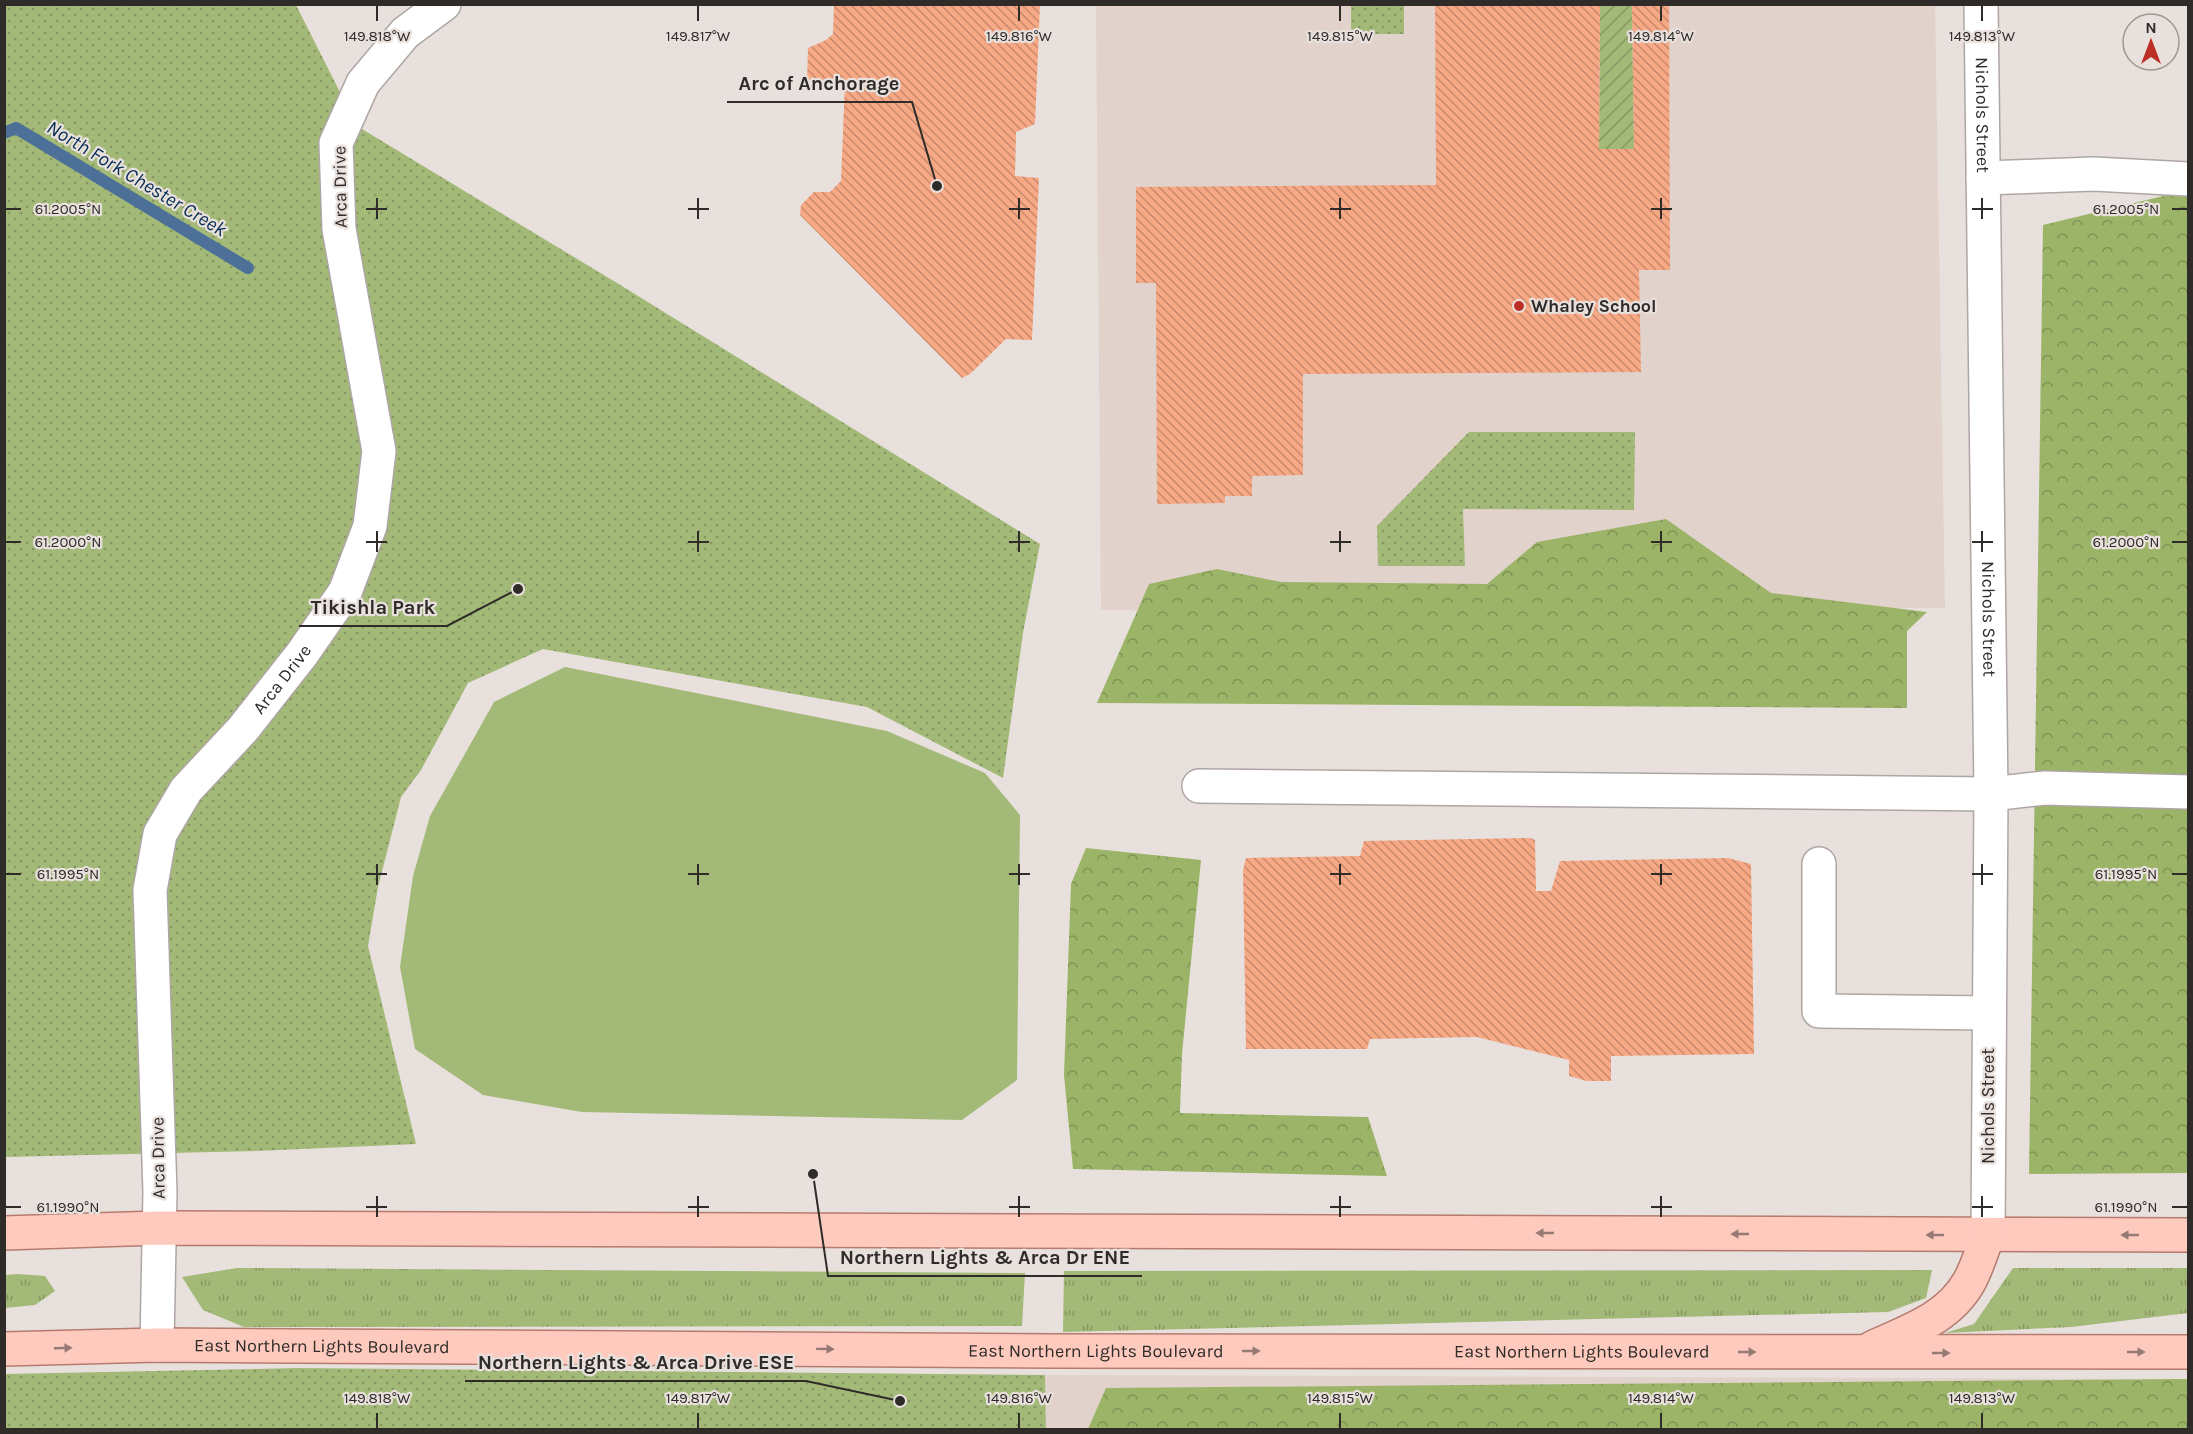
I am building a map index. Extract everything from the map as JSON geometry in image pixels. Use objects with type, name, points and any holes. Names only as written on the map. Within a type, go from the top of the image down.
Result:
[{"type":"main road","points":[[4,1233],[158,1228],[2188,1235]]},
{"type":"main road","points":[[1862,1353],[1933,1320],[1947,1310],[1960,1297],[1970,1280],[1988,1235]]},
{"type":"main road","name":"East Northern Lights Boulevard","points":[[4,1349],[157,1345],[916,1350],[2188,1352]]},
{"type":"street","name":"Arca Drive","points":[[157,1345],[160,1192],[150,890],[160,834],[186,790],[243,729],[302,654],[345,592],[370,526],[379,451],[339,229],[336,143],[363,83],[405,33],[444,4]]},
{"type":"street","name":"Nichols Street","points":[[1981,4],[1991,794],[1988,1235]]},
{"type":"street","points":[[1983,178],[2094,174],[2188,179]]},
{"type":"street","points":[[1199,786],[1991,794],[2045,788],[2188,792]]},
{"type":"street","points":[[1819,864],[1819,1011],[1989,1013]]},
{"type":"shaded area","name":"Whaley School","points":[[1096,5],[1935,5],[1945,608],[1101,610]]},
{"type":"shaded area","points":[[1045,1375],[2188,1379],[2188,1429],[1046,1430]]},
{"type":"green space","points":[[4,5],[296,5],[357,126],[617,283],[1040,544],[1023,633],[1003,778],[867,707],[543,649],[468,683],[421,770],[401,797],[378,887],[368,946],[416,1144],[256,1151],[5,1157]]},
{"type":"green space","points":[[1351,5],[1404,5],[1404,34],[1351,34]]},
{"type":"green space","points":[[1600,5],[1632,5],[1634,149],[1599,149]]},
{"type":"green space","points":[[2188,190],[2188,1173],[2029,1174],[2043,225]]},
{"type":"green space","points":[[1469,432],[1635,432],[1634,510],[1463,509],[1465,566],[1378,566],[1377,526]]},
{"type":"green space","points":[[1666,519],[1771,593],[1927,612],[1907,631],[1907,708],[1097,703],[1149,584],[1217,569],[1281,582],[1487,584],[1537,542]]},
{"type":"green space","points":[[565,667],[887,731],[985,773],[1020,815],[1017,1080],[962,1120],[582,1112],[483,1095],[415,1049],[400,967],[413,876],[430,816],[494,702]]},
{"type":"green space","points":[[1086,848],[1201,860],[1182,1054],[1180,1113],[1368,1117],[1387,1176],[1073,1169],[1064,1075],[1071,884]]},
{"type":"green space","points":[[237,1268],[1025,1273],[1022,1326],[244,1327],[203,1310],[182,1277]]},
{"type":"green space","points":[[2013,1268],[2188,1268],[2188,1313],[2071,1327],[1945,1333],[1974,1324]]},
{"type":"green space","points":[[1932,1270],[1926,1298],[1888,1312],[1063,1332],[1064,1271]]},
{"type":"green space","points":[[5,1275],[45,1276],[55,1291],[35,1305],[5,1308]]},
{"type":"green space","points":[[299,1368],[1045,1375],[1046,1429],[5,1429],[5,1374]]},
{"type":"green space","points":[[2188,1379],[2188,1430],[1088,1429],[1106,1388]]},
{"type":"building","points":[[834,4],[1040,4],[1035,124],[1016,132],[1015,176],[1039,178],[1032,340],[1006,339],[970,374],[962,378],[800,215],[801,205],[814,192],[830,192],[841,181],[845,81],[807,80],[808,48],[826,40],[833,34]]},
{"type":"building","name":"Whaley School","points":[[1632,4],[1669,4],[1670,270],[1639,270],[1641,372],[1303,374],[1303,475],[1252,476],[1252,496],[1225,496],[1225,503],[1157,504],[1156,283],[1136,283],[1136,187],[1436,185],[1435,5],[1600,5],[1599,149],[1634,149]]},
{"type":"building","points":[[1530,838],[1535,840],[1536,891],[1551,891],[1560,861],[1728,858],[1751,864],[1754,1054],[1611,1056],[1611,1081],[1587,1081],[1569,1076],[1569,1060],[1477,1037],[1370,1039],[1367,1049],[1246,1049],[1243,870],[1246,858],[1360,856],[1364,841]]},
{"type":"waterway","name":"North Fork Chester Creek","points":[[4,133],[16,128],[248,268]]},
{"type":"place","name":"Arc of Anchorage","points":[[937,186]]},
{"type":"place","name":"Whaley School","points":[[1519,306]]},
{"type":"place","name":"Tikishla Park","points":[[518,589]]},
{"type":"place","name":"Northern Lights & Arca Dr ENE","points":[[813,1174]]},
{"type":"place","name":"Northern Lights & Arca Drive ESE","points":[[900,1401]]}]
